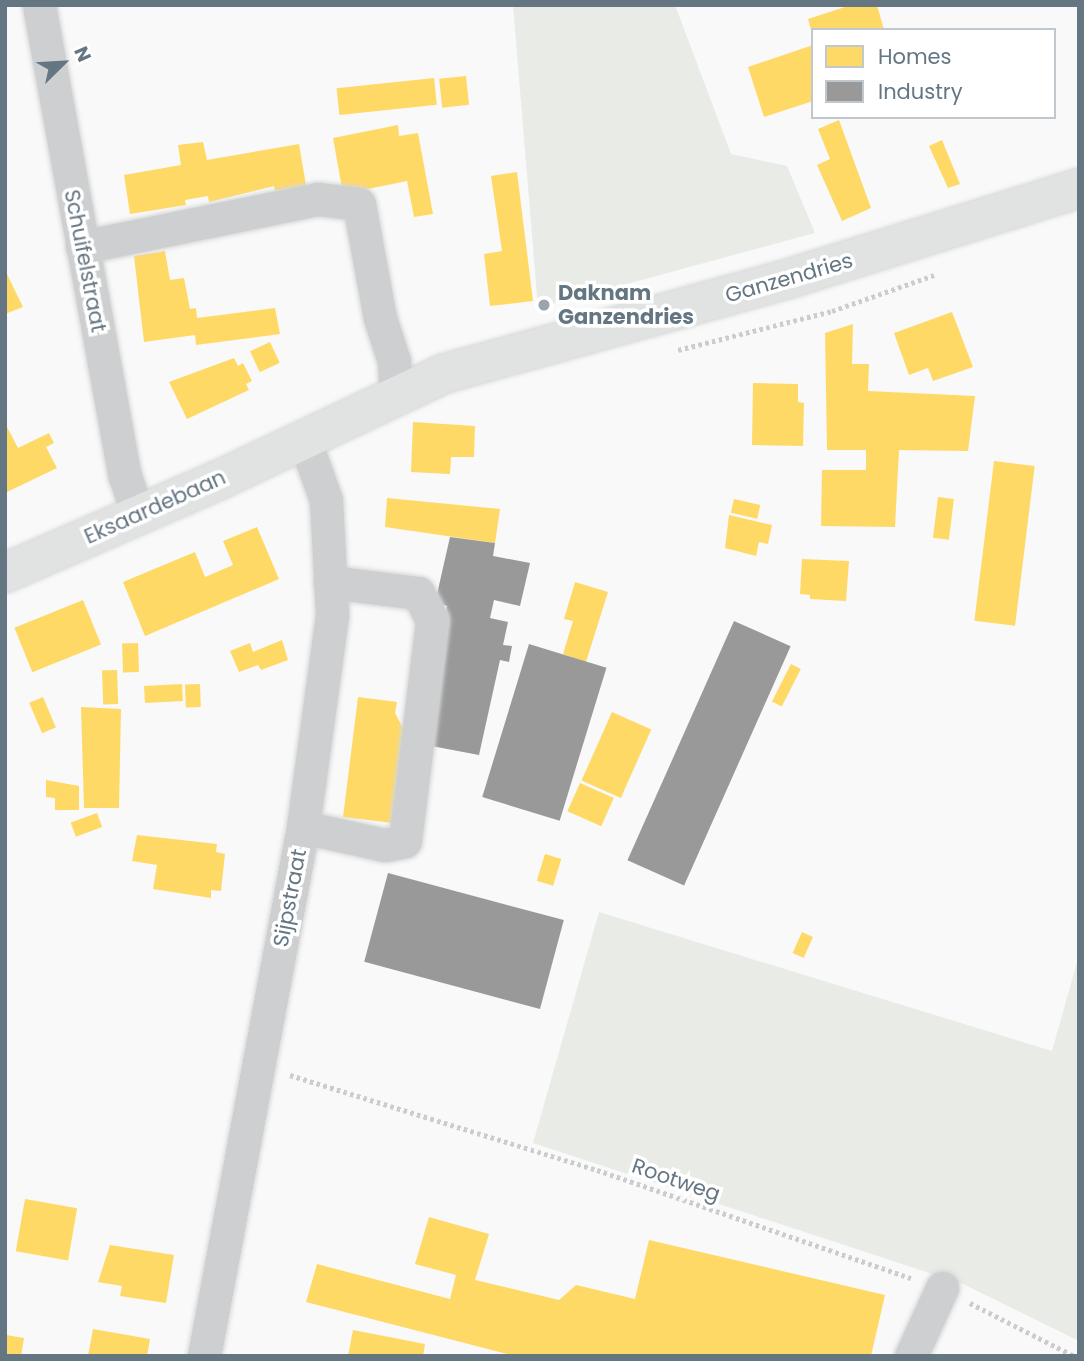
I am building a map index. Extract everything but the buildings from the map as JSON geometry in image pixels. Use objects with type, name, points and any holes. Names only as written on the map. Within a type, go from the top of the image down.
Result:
[{"type":"main road","name":"Ganzendries","points":[[304,439],[443,374],[794,277],[1079,188]]},
{"type":"main road","name":"Eksaardebaan","points":[[5,573],[138,516],[304,439]]},
{"type":"street","name":"Schuifelstraat","points":[[38,5],[125,476],[138,516]]},
{"type":"street","points":[[82,247],[318,199],[359,204],[380,318],[394,361],[396,394]]},
{"type":"street","name":"Sijpstraat","points":[[204,1356],[256,1064],[303,827],[332,614],[326,500],[304,439]]},
{"type":"street","points":[[303,827],[385,845],[405,841],[432,620],[418,593],[330,582]]},
{"type":"street","points":[[911,1356],[942,1288]]},
{"type":"path","name":"Rootweg","points":[[256,1064],[597,1170],[942,1288],[1074,1356]]},
{"type":"shaded area","points":[[513,5],[675,5],[731,154],[787,166],[815,233],[538,308]]},
{"type":"shaded area","points":[[599,912],[1052,1051],[1079,955],[1079,1341],[963,1284],[533,1143]]},
{"type":"place","name":"Daknam Ganzendries","points":[[544,305]]}]
